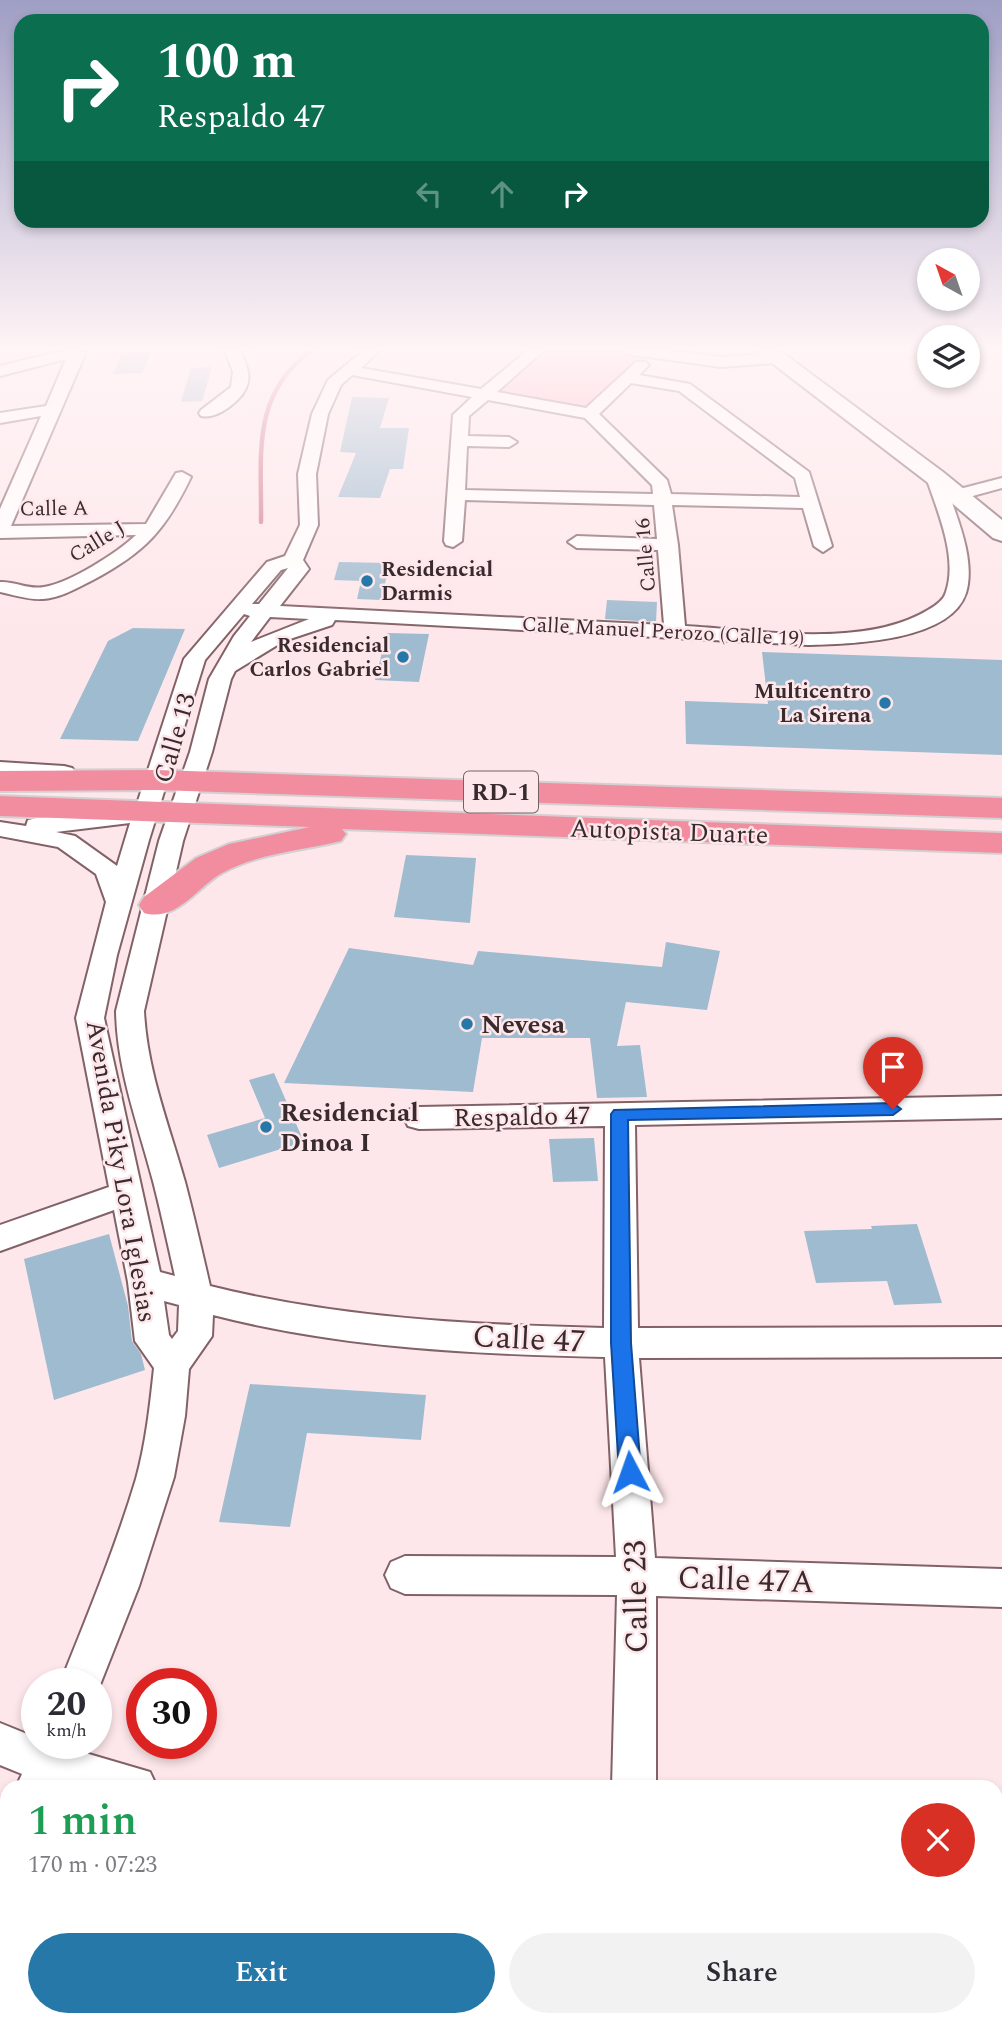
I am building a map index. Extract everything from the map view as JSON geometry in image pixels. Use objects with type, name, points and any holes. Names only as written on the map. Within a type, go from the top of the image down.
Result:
[{"type":"highway","name":"Autopista Duarte","points":[[0,781],[411,822],[1002,843]]},
{"type":"highway","name":"Autopista Duarte","points":[[0,806],[169,797],[1002,808]]},
{"type":"highway","points":[[157,905],[208,866],[241,852],[334,833],[411,822]]},
{"type":"main road","points":[[891,444],[958,495],[1002,533]]},
{"type":"street","points":[[0,531],[36,444]]},
{"type":"street","name":"Calle 13","points":[[169,797],[201,752],[220,679],[244,636],[265,611],[293,568],[309,525],[307,474],[313,444]]},
{"type":"street","points":[[453,541],[459,444]]},
{"type":"street","name":"Calle 16","points":[[621,444],[661,484],[669,545],[675,631]]},
{"type":"street","points":[[761,444],[803,476],[822,546]]},
{"type":"street","points":[[0,481],[23,477]]},
{"type":"street","name":"Calle J","points":[[4,587],[30,593],[57,590],[131,549],[144,539],[165,509],[182,477]]},
{"type":"street","name":"Calle Manuel Perozo (Calle 19)","points":[[236,609],[808,639],[869,638],[917,626],[944,609],[956,594],[957,567],[953,537],[935,477]]},
{"type":"street","points":[[958,495],[1002,483]]},
{"type":"street","points":[[457,495],[812,503]]},
{"type":"street","name":"Calle A","points":[[0,531],[151,529]]},
{"type":"street","points":[[577,542],[669,545]]},
{"type":"street","points":[[169,797],[195,659],[274,566],[293,568],[295,589],[308,602],[344,616]]},
{"type":"street","points":[[220,679],[247,652],[257,646],[291,631],[344,616]]},
{"type":"street","points":[[0,769],[169,797]]},
{"type":"street","points":[[0,827],[90,824],[119,820],[169,797]]},
{"type":"street","name":"Avenida Piky Lora Iglesias","points":[[169,797],[171,841],[130,1011],[131,1040],[140,1084],[169,1182],[197,1296],[195,1336],[172,1364],[152,1341],[145,1282],[90,1018],[120,901],[169,797]]},
{"type":"street","points":[[0,827],[66,841],[107,870],[120,901]]},
{"type":"street","points":[[104,955],[143,954]]},
{"type":"street","name":"Respaldo 47","points":[[419,1118],[1002,1107]]},
{"type":"street","name":"Calle 23","points":[[620,1114],[621,1343],[637,1576],[634,1780]]},
{"type":"street","points":[[0,1238],[127,1193]]},
{"type":"street","name":"Calle 47","points":[[145,1282],[307,1321],[442,1334],[621,1343],[1002,1342]]},
{"type":"street","points":[[86,1668],[119,1586],[155,1477],[167,1416],[172,1364]]},
{"type":"street","name":"Calle 47A","points":[[405,1575],[637,1576],[1002,1588]]},
{"type":"street","points":[[0,1744],[47,1765],[107,1780]]},
{"type":"building","points":[[342,444],[407,444],[403,469],[390,469],[380,498],[338,497],[356,453],[340,452]]},
{"type":"building","name":"Residencial Darmis","points":[[339,562],[390,563],[381,600],[357,599],[361,581],[334,580]]},
{"type":"building","points":[[607,600],[657,602],[656,622],[605,619]]},
{"type":"building","points":[[133,628],[185,629],[138,741],[60,739],[108,641]]},
{"type":"building","name":"Residencial Carlos Gabriel","points":[[387,633],[429,634],[419,682],[375,680]]},
{"type":"building","name":"Multicentro La Sirena","points":[[762,652],[1002,660],[1002,755],[686,744],[685,701],[768,704]]},
{"type":"building","points":[[406,855],[476,858],[470,923],[394,917]]},
{"type":"building","name":"Nevesa","points":[[666,942],[720,951],[707,1010],[626,1002],[617,1046],[640,1045],[647,1097],[597,1098],[590,1038],[482,1038],[473,1092],[284,1083],[349,948],[473,965],[478,951],[662,967]]},
{"type":"building","name":"Residencial Dinoa I","points":[[274,1073],[304,1142],[219,1168],[207,1135],[265,1118],[249,1080]]},
{"type":"building","points":[[594,1138],[598,1181],[553,1182],[549,1139]]},
{"type":"building","points":[[917,1224],[942,1303],[894,1305],[887,1281],[816,1283],[804,1231],[872,1229],[871,1226]]},
{"type":"building","points":[[109,1234],[128,1306],[132,1341],[141,1354],[145,1370],[54,1400],[24,1259]]},
{"type":"building","points":[[250,1384],[426,1395],[421,1440],[307,1433],[290,1527],[219,1522]]},
{"type":"waterway","points":[[261,522],[262,444]]},
{"type":"place","name":"Residencial Darmis","points":[[367,581]]},
{"type":"place","name":"Residencial Carlos Gabriel","points":[[403,657]]},
{"type":"place","name":"Multicentro La Sirena","points":[[885,703]]},
{"type":"place","name":"Nevesa","points":[[467,1024]]},
{"type":"place","name":"Residencial Dinoa I","points":[[266,1127]]},
{"type":"route","points":[[630,1472],[621,1343],[620,1114],[893,1109]]}]
